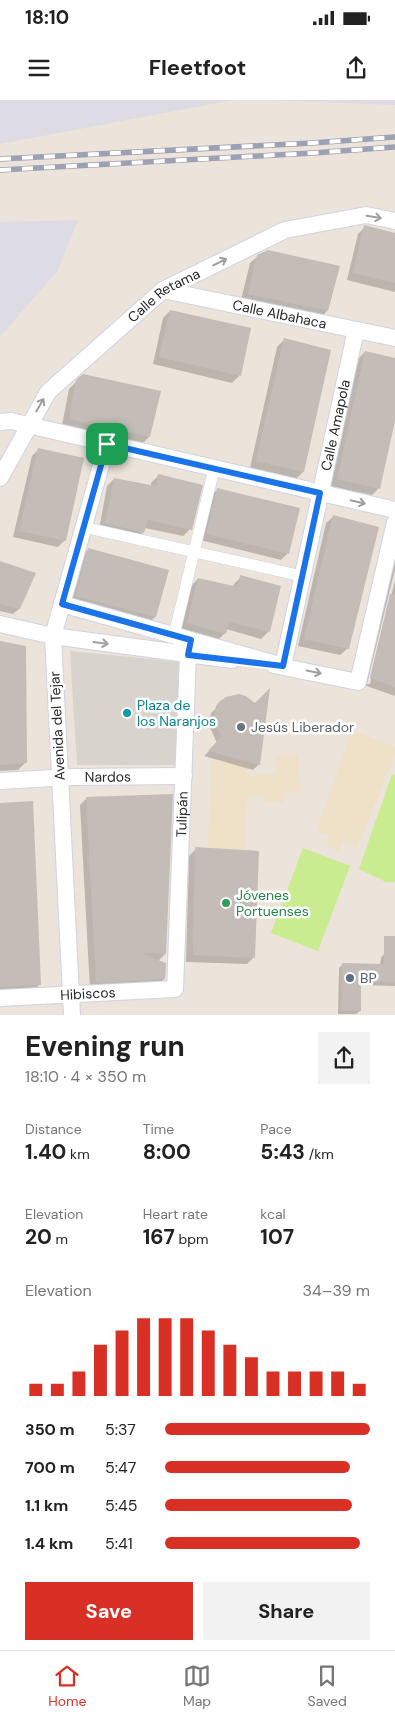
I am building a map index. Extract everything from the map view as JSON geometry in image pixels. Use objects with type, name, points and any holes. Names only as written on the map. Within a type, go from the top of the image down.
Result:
[{"type":"street","name":"Calle Retama","points":[[0,478],[48,392],[163,290],[285,230],[366,215],[395,221]]},
{"type":"street","name":"Calle Albahaca","points":[[163,290],[395,338]]},
{"type":"street","name":"Calle Amapola","points":[[283,666],[356,330]]},
{"type":"street","points":[[0,422],[11,421],[395,510]]},
{"type":"street","name":"Avenida del Tejar","points":[[72,1015],[53,636],[107,444]]},
{"type":"street","points":[[174,636],[214,469]]},
{"type":"street","points":[[0,624],[53,636],[190,648],[358,682],[395,522]]},
{"type":"street","points":[[83,527],[302,576]]},
{"type":"street","points":[[62,604],[174,636],[190,648]]},
{"type":"street","name":"Tulipán","points":[[175,989],[190,648]]},
{"type":"street","name":"Nardos","points":[[0,781],[184,776]]},
{"type":"street","name":"Hibiscos","points":[[0,998],[175,989]]},
{"type":"shaded area","points":[[0,100],[233,100],[0,144]]},
{"type":"shaded area","points":[[266,100],[395,100],[395,105]]},
{"type":"shaded area","points":[[78,220],[58,270],[0,337],[0,222]]},
{"type":"shaded area","name":"Plaza de los Naranjos","points":[[70,651],[181,662],[179,765],[77,765]]},
{"type":"shaded area","points":[[352,730],[395,747],[395,756],[357,847],[343,842],[338,851],[327,845],[329,836],[316,832]]},
{"type":"shaded area","points":[[298,755],[300,791],[284,792],[284,802],[264,803],[263,796],[247,797],[245,850],[208,848],[211,761],[247,762],[247,775],[276,774],[276,756]]},
{"type":"green space","points":[[392,774],[395,775],[395,882],[386,882],[359,869]]},
{"type":"green space","points":[[303,848],[350,866],[318,951],[271,933]]},
{"type":"building","points":[[364,225],[395,233],[395,283],[353,273]]},
{"type":"building","points":[[268,250],[340,266],[328,311],[248,294],[257,255]]},
{"type":"building","points":[[170,310],[251,328],[241,376],[159,357]]},
{"type":"building","points":[[284,338],[331,350],[304,472],[256,461]]},
{"type":"building","points":[[365,351],[395,358],[395,421],[380,489],[337,479]]},
{"type":"building","points":[[83,374],[161,391],[150,437],[69,419],[76,380]]},
{"type":"building","points":[[38,448],[84,458],[66,541],[19,531]]},
{"type":"building","points":[[158,474],[203,485],[192,530],[148,520],[144,533],[105,523],[114,478],[156,486]]},
{"type":"building","points":[[217,488],[300,508],[289,554],[206,534]]},
{"type":"building","points":[[333,515],[379,527],[349,649],[304,639]]},
{"type":"building","points":[[88,548],[169,570],[156,617],[75,596]]},
{"type":"building","points":[[0,561],[36,573],[20,609],[0,604]]},
{"type":"building","points":[[240,575],[281,586],[270,632],[229,622],[226,634],[187,623],[198,578],[238,587]]},
{"type":"building","points":[[390,594],[395,595],[395,687],[370,678]]},
{"type":"building","points":[[0,641],[26,646],[27,763],[0,765]]},
{"type":"building","name":"Jesús Liberador","points":[[270,688],[260,765],[208,751],[222,736],[215,725],[214,718],[216,706],[220,701],[226,697],[239,694],[246,696],[255,703]]},
{"type":"building","points":[[173,794],[166,954],[141,953],[166,963],[165,979],[96,983],[86,797]]},
{"type":"building","points":[[33,801],[41,985],[0,987],[0,803]]},
{"type":"building","name":"Jóvenes Portuenses","points":[[195,847],[259,851],[255,958],[193,955]]},
{"type":"building","points":[[384,936],[395,936],[395,982],[361,982],[361,1011],[341,1011],[342,963],[384,964]]},
{"type":"railway","points":[[0,159],[395,137]]},
{"type":"railway","points":[[0,170],[395,147]]},
{"type":"place","name":"Plaza de los Naranjos","points":[[127,713]]},
{"type":"place","name":"Jesús Liberador","points":[[241,727]]},
{"type":"place","name":"Jóvenes Portuenses","points":[[226,903]]},
{"type":"place","name":"BP","points":[[350,978]]},
{"type":"route","points":[[107,444],[320,493],[283,666],[188,655],[191,640],[62,604],[107,444]]}]
